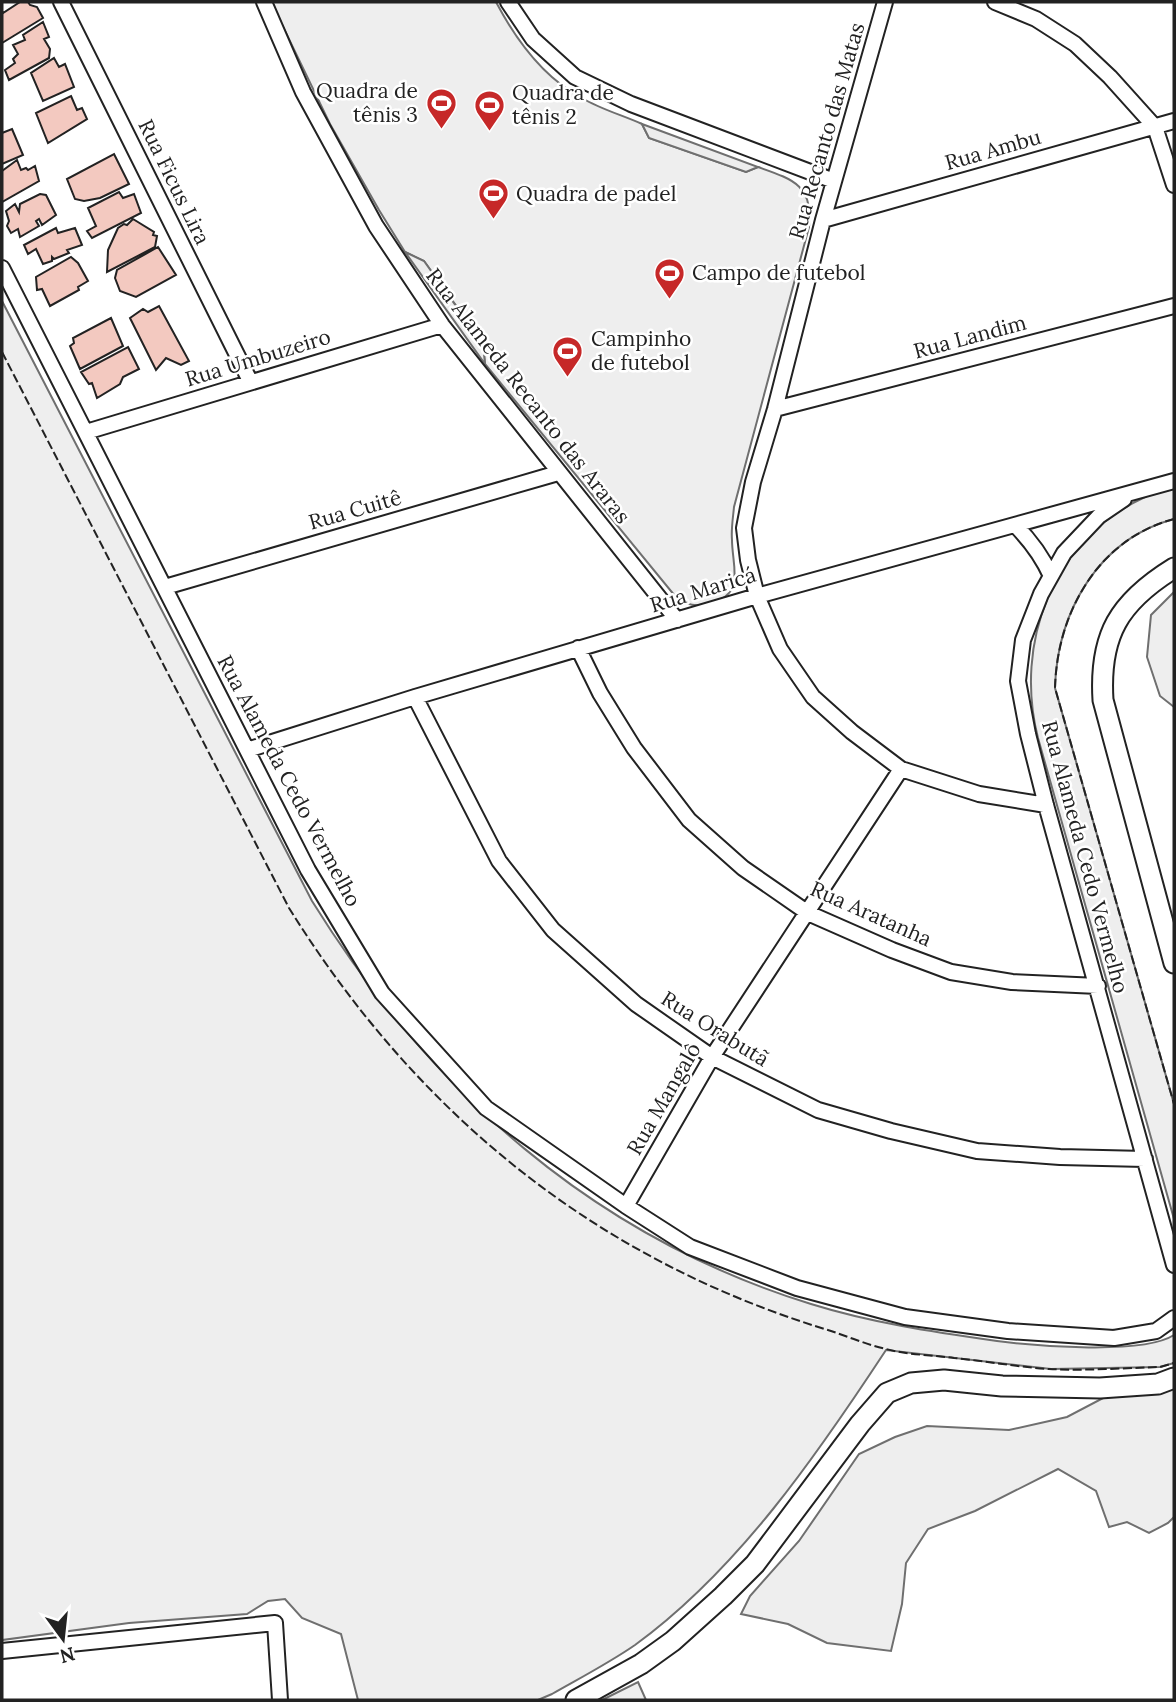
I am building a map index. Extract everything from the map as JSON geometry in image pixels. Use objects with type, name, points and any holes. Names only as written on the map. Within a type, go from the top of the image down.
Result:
[{"type":"street","name":"Rua Ficus Lira","points":[[61,2],[250,381]]},
{"type":"street","name":"Rua Alameda Recanto das Araras","points":[[264,2],[303,92],[376,226],[442,325],[677,621]]},
{"type":"street","points":[[508,2],[533,39],[575,77],[631,104],[834,181]]},
{"type":"street","name":"Rua Recanto das Matas","points":[[885,2],[753,482],[744,528],[748,559],[757,596],[780,649],[813,697],[852,732],[901,769],[979,794],[1046,805]]},
{"type":"street","points":[[995,2],[1036,19],[1075,44],[1110,77],[1155,127],[1174,185]]},
{"type":"street","name":"Rua Ambu","points":[[823,220],[1174,121]]},
{"type":"street","name":"Rua Alameda Cedo Vermelho","points":[[2,268],[308,870],[382,993],[486,1108],[626,1206],[690,1247],[797,1288],[905,1317],[1008,1331],[1114,1338],[1156,1331],[1174,1318]]},
{"type":"street","name":"Rua Landim","points":[[775,409],[1174,306]]},
{"type":"street","name":"Rua Umbuzeiro","points":[[86,432],[442,325]]},
{"type":"street","name":"Rua Cuitê","points":[[165,587],[558,473]]},
{"type":"street","name":"Rua Maricá","points":[[247,750],[415,697],[757,596],[1174,481]]},
{"type":"street","name":"Rua Alameda Cedo Vermelho","points":[[1134,492],[1099,516],[1064,553],[1041,594],[1023,640],[1018,681],[1046,805],[1174,1265]]},
{"type":"street","points":[[1015,525],[1031,541],[1051,576]]},
{"type":"street","points":[[1174,568],[1148,585],[1128,603],[1114,625],[1105,654],[1102,677],[1103,700],[1174,963]]},
{"type":"street","name":"Rua Aratanha","points":[[578,648],[600,693],[634,748],[690,820],[743,868],[808,913],[892,950],[951,972],[1012,982],[1098,986]]},
{"type":"street","name":"Rua Orabutã","points":[[415,697],[499,861],[553,930],[636,1004],[712,1057],[818,1110],[891,1132],[977,1151],[1145,1159]]},
{"type":"street","name":"Rua Mangalô","points":[[626,1206],[712,1057],[901,769]]},
{"type":"street","points":[[576,1700],[641,1664],[673,1641],[723,1596],[755,1564],[860,1424],[887,1393],[911,1383],[944,1380],[1002,1386],[1100,1388],[1158,1384],[1174,1378]]},
{"type":"street","points":[[2,1651],[275,1623],[280,1700]]},
{"type":"shaded area","points":[[271,2],[496,2],[532,56],[568,90],[642,124],[649,138],[746,172],[758,167],[790,180],[804,193],[810,213],[809,227],[734,507],[732,536],[735,578],[729,593],[722,599],[696,605],[688,604],[675,596],[485,364],[483,343],[424,261],[405,252],[379,210],[330,124]]},
{"type":"shaded area","points":[[642,124],[758,167],[746,172],[649,138]]},
{"type":"shaded area","points":[[405,252],[424,261],[483,344],[485,364]]},
{"type":"shaded area","points":[[2,301],[312,901],[358,970],[409,1035],[465,1094],[524,1149],[589,1197],[658,1239],[732,1275],[811,1304],[903,1326],[1037,1345],[1115,1347],[1159,1341],[1174,1335],[1174,1363],[1160,1367],[1051,1369],[886,1350],[803,1470],[773,1509],[708,1582],[673,1615],[635,1645],[538,1700],[358,1700],[341,1634],[302,1618],[285,1599],[268,1601],[247,1614],[129,1623],[2,1640]]},
{"type":"shaded area","points":[[1174,489],[1174,519],[1147,529],[1124,543],[1103,561],[1087,583],[1073,607],[1064,633],[1055,688],[1174,1104],[1174,1219],[1038,738],[1032,702],[1031,667],[1047,598],[1063,568],[1085,540],[1111,517],[1143,498]]},
{"type":"shaded area","points":[[1174,592],[1174,707],[1160,696],[1147,657],[1151,615]]},
{"type":"shaded area","points":[[1174,1385],[1174,1517],[1168,1523],[1149,1533],[1127,1522],[1109,1527],[1096,1491],[1058,1469],[975,1511],[928,1529],[906,1563],[902,1604],[891,1651],[827,1643],[788,1624],[741,1614],[750,1596],[799,1541],[859,1454],[927,1426],[1009,1430],[1067,1417],[1105,1397]]},
{"type":"shaded area","points":[[638,1682],[646,1700],[602,1700]]},
{"type":"building","points":[[20,2],[28,2],[37,7],[43,18],[2,43],[2,11],[3,13]]},
{"type":"building","points":[[43,22],[49,37],[44,39],[50,49],[49,58],[9,80],[5,70],[15,63],[13,59],[18,54],[13,45],[25,40],[23,35]]},
{"type":"building","points":[[54,58],[59,67],[65,64],[74,87],[43,101],[31,73]]},
{"type":"building","points":[[71,96],[77,110],[82,108],[87,119],[48,143],[36,113]]},
{"type":"building","points":[[12,129],[23,155],[2,164],[2,133]]},
{"type":"building","points":[[114,154],[129,184],[100,198],[84,201],[75,199],[67,179]]},
{"type":"building","points":[[17,160],[21,170],[35,166],[39,181],[2,202],[2,171]]},
{"type":"building","points":[[119,192],[123,198],[134,194],[141,213],[92,238],[87,231],[96,226],[88,208]]},
{"type":"building","points":[[40,194],[46,195],[56,215],[42,225],[39,219],[36,221],[39,226],[20,237],[18,229],[11,233],[7,226],[9,221],[6,211],[15,204],[19,212],[20,204]]},
{"type":"building","points":[[133,219],[154,232],[153,235],[157,236],[155,247],[107,272],[108,250],[118,228]]},
{"type":"building","points":[[56,228],[58,233],[75,228],[82,245],[67,250],[69,253],[54,259],[52,257],[52,261],[43,264],[36,249],[28,254],[24,245]]},
{"type":"building","points":[[158,247],[176,275],[136,297],[120,291],[115,278],[117,270]]},
{"type":"building","points":[[71,257],[78,263],[88,281],[78,287],[79,290],[50,306],[42,289],[37,290],[36,277]]},
{"type":"building","points":[[159,306],[189,361],[181,365],[166,358],[156,370],[130,318],[143,309],[148,312]]},
{"type":"building","points":[[111,318],[123,346],[80,369],[70,346],[74,343],[73,338]]},
{"type":"building","points":[[128,347],[139,369],[123,377],[120,384],[97,398],[92,383],[89,384],[81,372]]},
{"type":"fence","points":[[2,352],[289,908],[340,983],[395,1051],[455,1114],[520,1170],[590,1221],[665,1264],[746,1301],[872,1345],[911,1354],[1049,1369],[1160,1367],[1174,1363]]},
{"type":"fence","points":[[1174,519],[1147,529],[1124,543],[1103,561],[1087,583],[1073,607],[1064,633],[1055,688],[1174,1104]]},
{"type":"place","name":"Quadra de tênis 3","points":[[441,130]]},
{"type":"place","name":"Quadra de tênis 2","points":[[489,132]]},
{"type":"place","name":"Quadra de padel","points":[[493,221]]},
{"type":"place","name":"Campo de futebol","points":[[669,300]]},
{"type":"place","name":"Campinho de futebol","points":[[568,378]]}]
